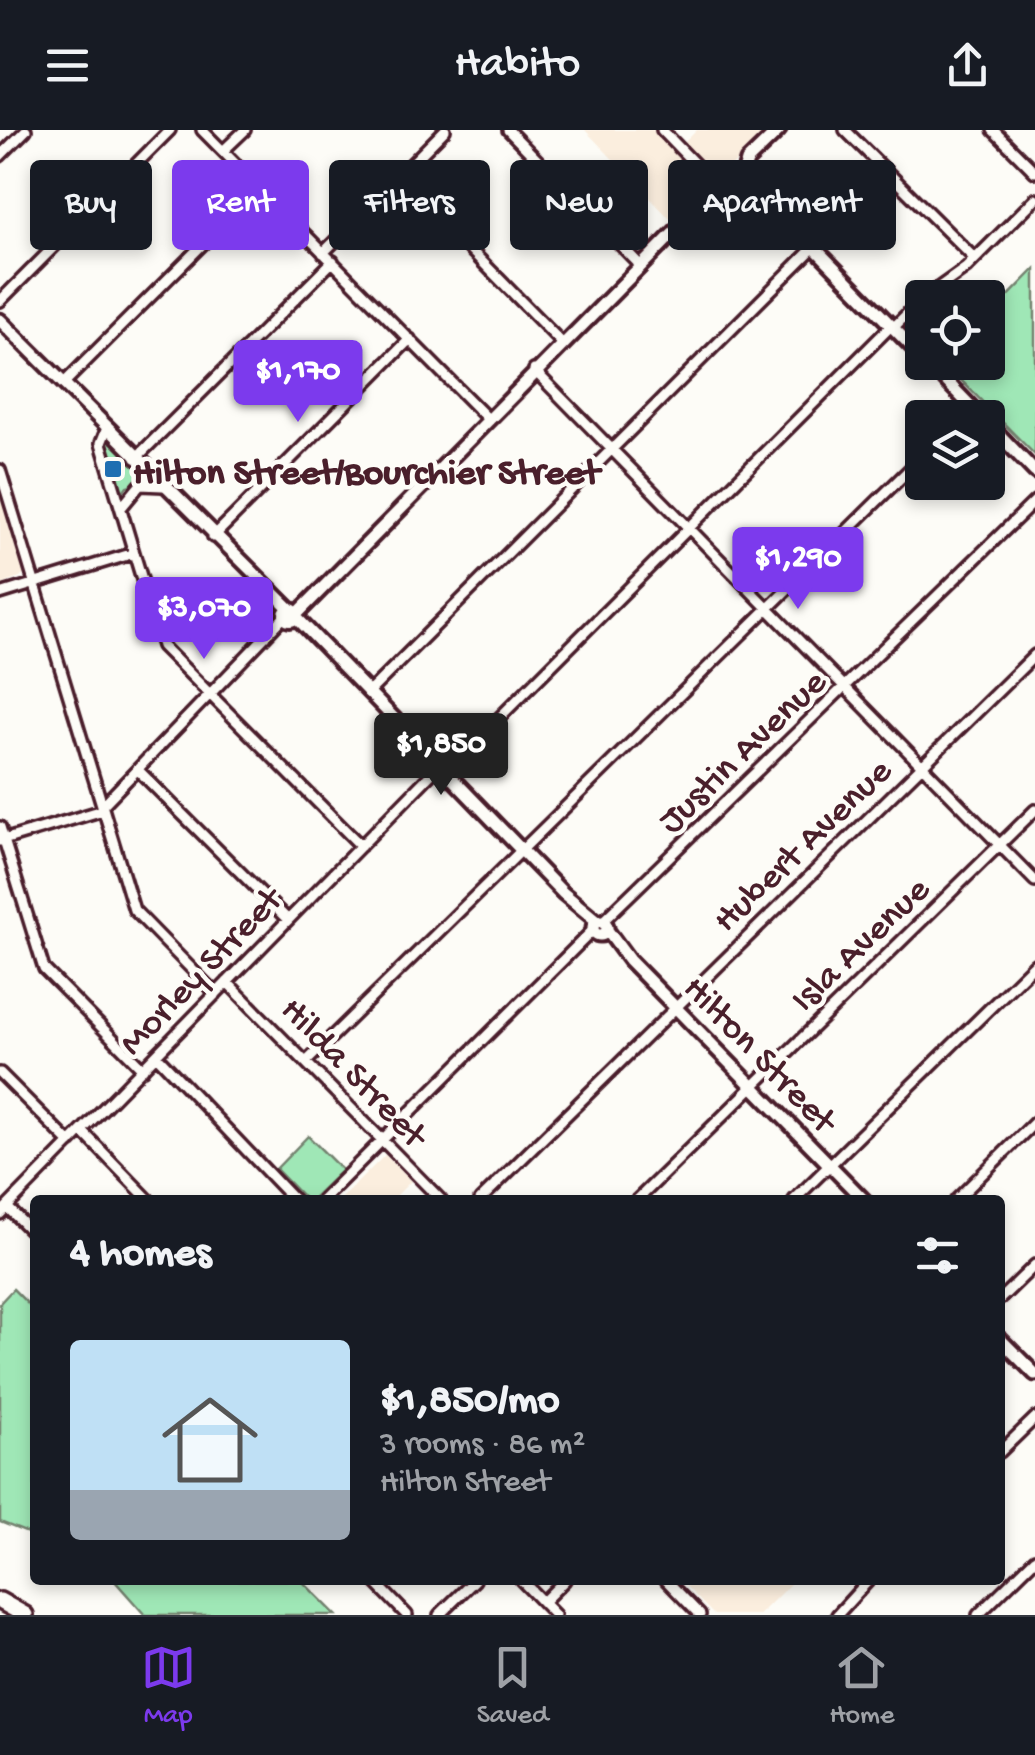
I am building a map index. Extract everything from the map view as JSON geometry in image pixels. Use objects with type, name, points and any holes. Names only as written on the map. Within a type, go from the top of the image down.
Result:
[{"type":"highway","points":[[0,1601],[25,1615]]},
{"type":"street","points":[[0,156],[26,130]]},
{"type":"street","points":[[0,300],[170,130]]},
{"type":"street","points":[[202,130],[231,160]]},
{"type":"street","points":[[223,152],[244,130]]},
{"type":"street","points":[[416,160],[445,130]]},
{"type":"street","points":[[508,130],[640,265]]},
{"type":"street","points":[[662,130],[691,160]]},
{"type":"street","points":[[748,160],[779,130]]},
{"type":"street","points":[[846,130],[975,259]]},
{"type":"street","points":[[993,130],[1035,172]]},
{"type":"street","name":"Morley Street","points":[[947,280],[975,259],[1035,200]]},
{"type":"street","points":[[2,840],[102,808],[668,237]]},
{"type":"street","points":[[309,240],[487,418]]},
{"type":"street","points":[[323,254],[329,248]]},
{"type":"street","points":[[63,384],[197,250]]},
{"type":"street","points":[[471,250],[562,343]]},
{"type":"street","points":[[368,694],[810,250]]},
{"type":"street","points":[[814,250],[905,340]]},
{"type":"street","points":[[136,458],[333,260]]},
{"type":"street","name":"Morley Street","points":[[4,1211],[361,846],[905,315]]},
{"type":"street","name":"Hilton Street","points":[[0,320],[859,1195]]},
{"type":"street","points":[[213,536],[410,340]]},
{"type":"street","points":[[534,370],[1035,881]]},
{"type":"street","points":[[942,380],[960,400]]},
{"type":"street","points":[[107,428],[100,443],[162,646],[361,846]]},
{"type":"street","points":[[1005,441],[1035,472]]},
{"type":"street","points":[[0,470],[136,914],[216,994]]},
{"type":"street","points":[[306,1062],[905,474]]},
{"type":"street","points":[[120,511],[134,488],[151,483],[163,486]]},
{"type":"street","name":"Justin Avenue","points":[[327,1195],[1035,501]]},
{"type":"street","points":[[0,594],[134,554]]},
{"type":"street","name":"Hubert Avenue","points":[[485,1195],[1035,655]]},
{"type":"street","points":[[138,770],[288,920]]},
{"type":"street","name":"Isla Avenue","points":[[642,1195],[1035,810]]},
{"type":"street","points":[[0,827],[44,969],[143,1069]]},
{"type":"street","points":[[799,1195],[1035,964]]},
{"type":"street","name":"Hilda Street","points":[[228,982],[436,1195]]},
{"type":"street","points":[[156,1055],[289,1195]]},
{"type":"street","points":[[0,1072],[70,1143]]},
{"type":"street","points":[[961,1195],[1035,1122]]},
{"type":"street","points":[[82,1131],[144,1195]]},
{"type":"street","points":[[4,1211],[30,1231]]},
{"type":"street","points":[[1005,1294],[1035,1265]]},
{"type":"street","points":[[1005,1344],[1035,1374]]},
{"type":"street","points":[[1005,1447],[1035,1418]]},
{"type":"street","points":[[978,1615],[1035,1559]]},
{"type":"street","points":[[378,1585],[408,1615]]},
{"type":"street","points":[[439,1615],[469,1585]]},
{"type":"street","points":[[526,1585],[555,1615]]},
{"type":"street","points":[[542,1602],[560,1585]]},
{"type":"street","points":[[671,1585],[700,1615]]},
{"type":"street","points":[[837,1615],[864,1585]]},
{"type":"shaded area","points":[[585,130],[662,130],[680,147],[697,130],[769,130],[738,160],[668,160],[668,217],[648,196],[648,160],[614,160]]},
{"type":"shaded area","points":[[0,496],[24,575],[0,586]]},
{"type":"shaded area","points":[[385,1155],[411,1181],[397,1195],[345,1195]]},
{"type":"shaded area","points":[[685,1585],[789,1585],[759,1615],[714,1615]]},
{"type":"green space","points":[[1035,269],[1035,455],[1005,425],[1005,400],[981,400],[961,380],[1005,380],[1005,300]]},
{"type":"green space","points":[[112,440],[149,480],[127,486],[121,494],[106,442]]},
{"type":"green space","points":[[308,1136],[342,1170],[316,1195],[301,1195],[276,1169]]},
{"type":"green space","points":[[13,1289],[30,1306],[30,1534],[0,1522],[0,1303]]},
{"type":"green space","points":[[118,1585],[306,1585],[336,1615],[145,1615]]},
{"type":"place","name":"Hilton Street/Bourchier Street","points":[[113,469]]}]
